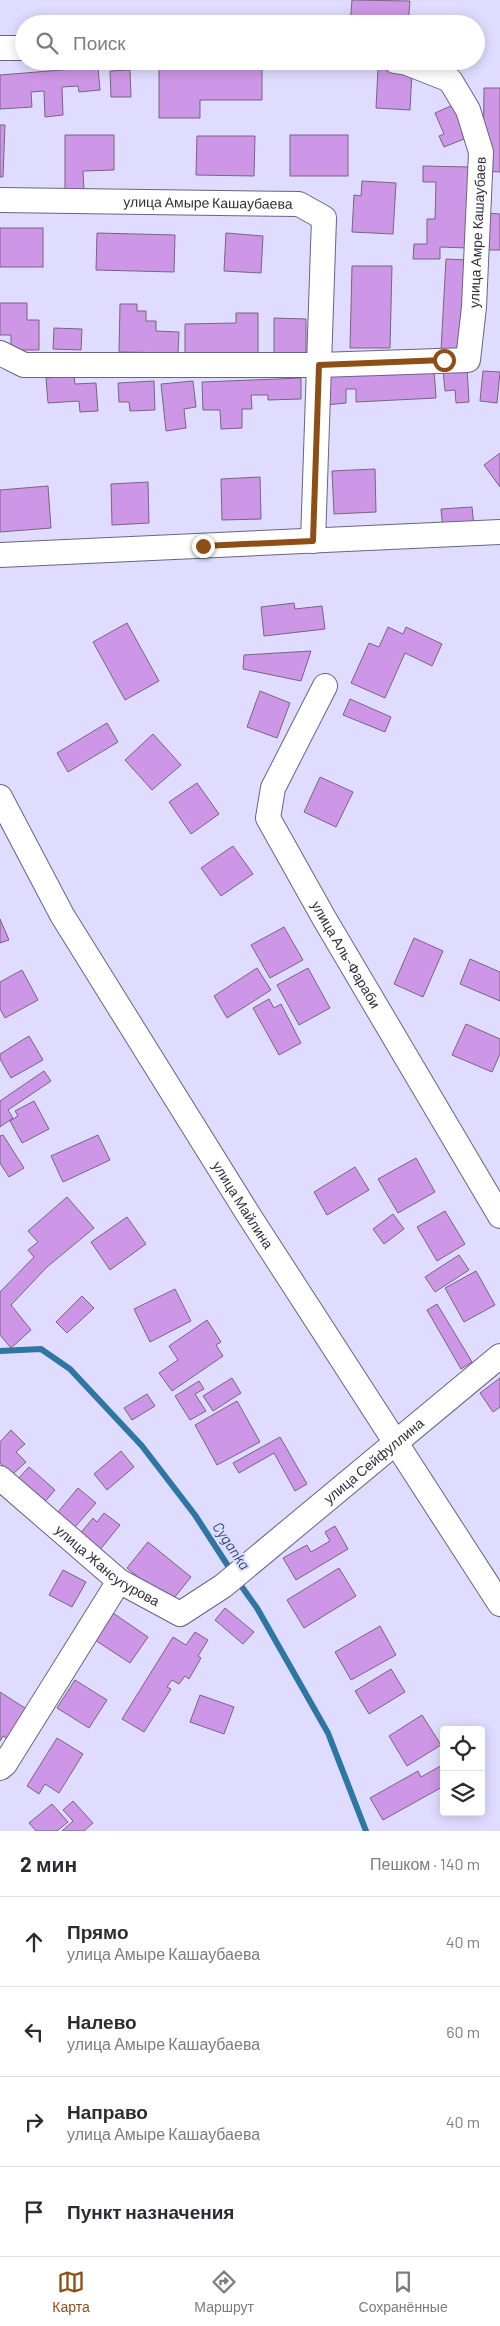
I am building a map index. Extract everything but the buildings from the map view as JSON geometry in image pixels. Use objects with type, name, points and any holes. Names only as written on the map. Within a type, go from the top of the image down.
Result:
[{"type":"street","points":[[0,48],[15,48]]},
{"type":"street","name":"улица Амре Кашаубаев","points":[[319,365],[468,360],[474,307],[481,152],[468,110],[450,80],[426,70]]},
{"type":"street","name":"улица Амыре Кашаубаева","points":[[0,200],[299,204],[324,218],[313,541]]},
{"type":"street","points":[[0,353],[24,365],[319,365]]},
{"type":"street","points":[[0,555],[500,532]]},
{"type":"street","name":"улица Аль-Фараби","points":[[325,686],[273,788],[268,818],[330,927],[497,1198]]},
{"type":"street","name":"улица Майлина","points":[[0,797],[62,915],[248,1214],[500,1604]]},
{"type":"street","name":"улица Сейфуллина","points":[[223,1586],[500,1356]]},
{"type":"street","name":"улица Жансугурова","points":[[0,1478],[119,1581],[180,1614],[223,1586]]},
{"type":"street","points":[[0,1768],[5,1764],[119,1581]]},
{"type":"waterway","name":"Cyganka","points":[[0,1351],[41,1349],[70,1369],[142,1446],[195,1515],[232,1572]]},
{"type":"waterway","name":"Cyganka","points":[[237,1580],[257,1608],[328,1733],[366,1831]]},
{"type":"route","points":[[203,546],[313,541],[319,365],[444,360]]}]
